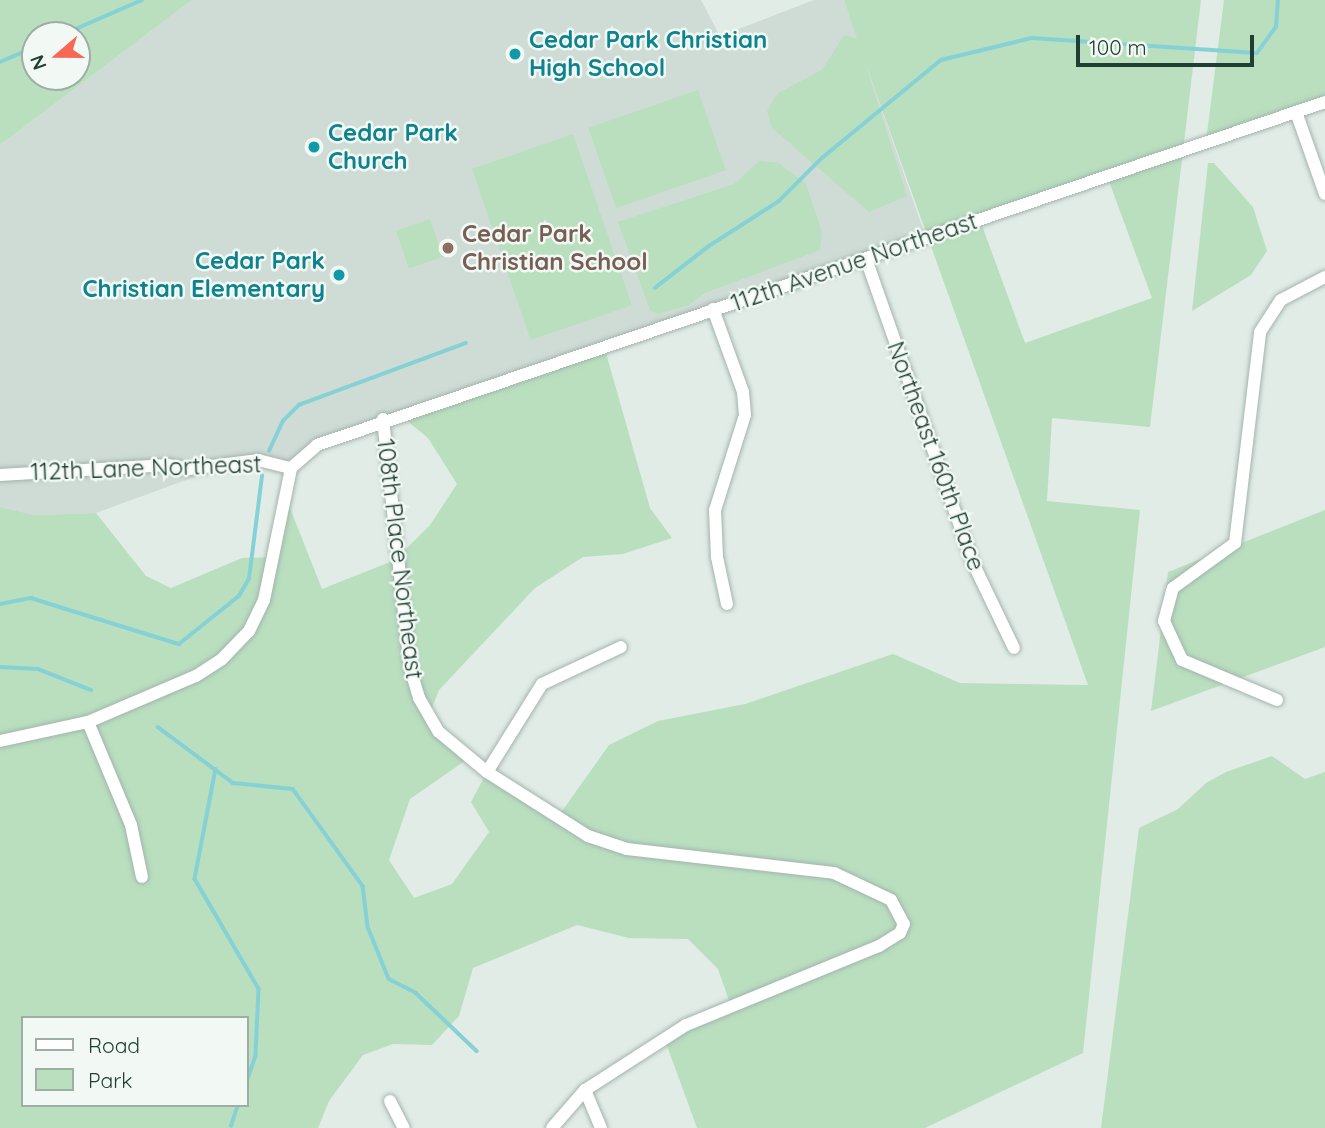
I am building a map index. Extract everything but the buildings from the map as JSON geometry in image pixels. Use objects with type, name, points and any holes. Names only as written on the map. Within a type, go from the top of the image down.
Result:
[{"type":"street","name":"112th Avenue Northeast","points":[[291,468],[317,445],[383,419],[1325,102]]},
{"type":"street","points":[[1296,112],[1325,194]]},
{"type":"street","name":"Northeast 160th Place","points":[[866,258],[974,565],[1014,649]]},
{"type":"street","points":[[1277,700],[1182,660],[1164,621],[1173,588],[1235,543],[1260,332],[1281,300],[1325,277]]},
{"type":"street","points":[[713,309],[743,392],[746,415],[715,510],[717,556],[727,604]]},
{"type":"street","name":"108th Place Northeast","points":[[383,419],[410,668],[419,698],[439,732],[487,772],[588,836],[627,849],[834,873],[869,886],[901,913],[904,924],[900,933],[879,946],[686,1025],[586,1090]]},
{"type":"street","name":"112th Lane Northeast","points":[[0,475],[168,465],[189,469],[258,460],[291,468]]},
{"type":"street","points":[[0,741],[88,722],[196,676],[222,659],[249,631],[264,600],[291,468]]},
{"type":"street","points":[[487,772],[542,684],[621,646]]},
{"type":"street","points":[[88,722],[131,825],[142,877]]},
{"type":"street","points":[[552,1128],[586,1090],[601,1128]]},
{"type":"street","points":[[390,1101],[404,1128]]},
{"type":"shaded area","name":"Cedar Park Christian School","points":[[192,0],[701,0],[720,36],[814,0],[844,0],[926,238],[338,435],[291,468],[238,461],[96,513],[35,515],[0,507],[0,145],[72,91],[91,91],[91,76]]},
{"type":"green space","points":[[0,0],[192,0],[91,76],[91,21],[21,21],[21,91],[72,91],[0,145]]},
{"type":"green space","points":[[844,0],[1201,0],[1150,427],[1052,418],[1047,501],[1140,510],[1083,1053],[925,1128],[697,1128],[666,1043],[732,1009],[718,969],[688,939],[629,938],[577,925],[473,968],[459,1016],[432,1045],[393,1044],[363,1055],[329,1101],[318,1128],[0,1128],[0,507],[35,515],[96,513],[146,576],[171,588],[242,558],[274,557],[286,498],[322,589],[395,560],[430,525],[457,484],[428,438],[399,414],[604,346],[650,508],[672,538],[623,554],[583,557],[535,588],[439,690],[427,720],[472,756],[410,799],[389,860],[414,898],[452,884],[489,832],[471,802],[487,772],[560,814],[609,745],[658,721],[745,704],[893,654],[960,683],[1088,685],[864,59],[907,196],[869,212],[772,128],[767,111],[778,93],[822,70],[844,35],[857,39]],"holes":[[[1107,176],[1152,298],[1025,343],[980,220]]]},
{"type":"green space","points":[[1224,0],[1325,0],[1325,102],[1206,141]]},
{"type":"green space","points":[[698,90],[726,170],[616,208],[588,128]]},
{"type":"green space","points":[[573,134],[632,305],[531,340],[472,169]]},
{"type":"green space","points":[[759,161],[779,163],[806,184],[822,232],[820,250],[705,293],[689,305],[658,314],[650,310],[618,222],[734,184]]},
{"type":"green space","points":[[1208,163],[1214,163],[1253,207],[1267,251],[1251,275],[1192,311]]},
{"type":"green space","points":[[430,219],[443,257],[409,269],[396,231]]},
{"type":"green space","points":[[1325,510],[1325,647],[1151,711],[1168,572]]},
{"type":"green space","points":[[1272,756],[1305,779],[1325,772],[1325,1128],[1101,1128],[1139,828],[1178,809],[1206,783],[1226,772]]},
{"type":"waterway","points":[[91,22],[142,0]]},
{"type":"waterway","points":[[655,288],[709,246],[779,201],[822,158],[941,60],[1032,38],[1257,53],[1276,27],[1278,0]]},
{"type":"waterway","points":[[0,62],[21,53]]},
{"type":"waterway","points":[[269,451],[283,421],[299,405],[466,343]]},
{"type":"waterway","points":[[0,604],[31,598],[179,644],[239,596],[249,579],[262,476]]},
{"type":"waterway","points":[[0,667],[38,669],[91,690]]},
{"type":"waterway","points":[[158,727],[233,783],[293,789],[363,886],[368,927],[389,979],[416,993],[477,1051]]},
{"type":"waterway","points":[[216,769],[195,879],[259,989],[256,1056],[248,1079]]},
{"type":"waterway","points":[[231,1126],[237,1107]]},
{"type":"place","name":"Cedar Park Christian High School","points":[[515,54]]},
{"type":"place","name":"Cedar Park Church","points":[[314,147]]},
{"type":"place","name":"Cedar Park Christian School","points":[[448,248]]},
{"type":"place","name":"Cedar Park Christian Elementary","points":[[339,275]]}]
